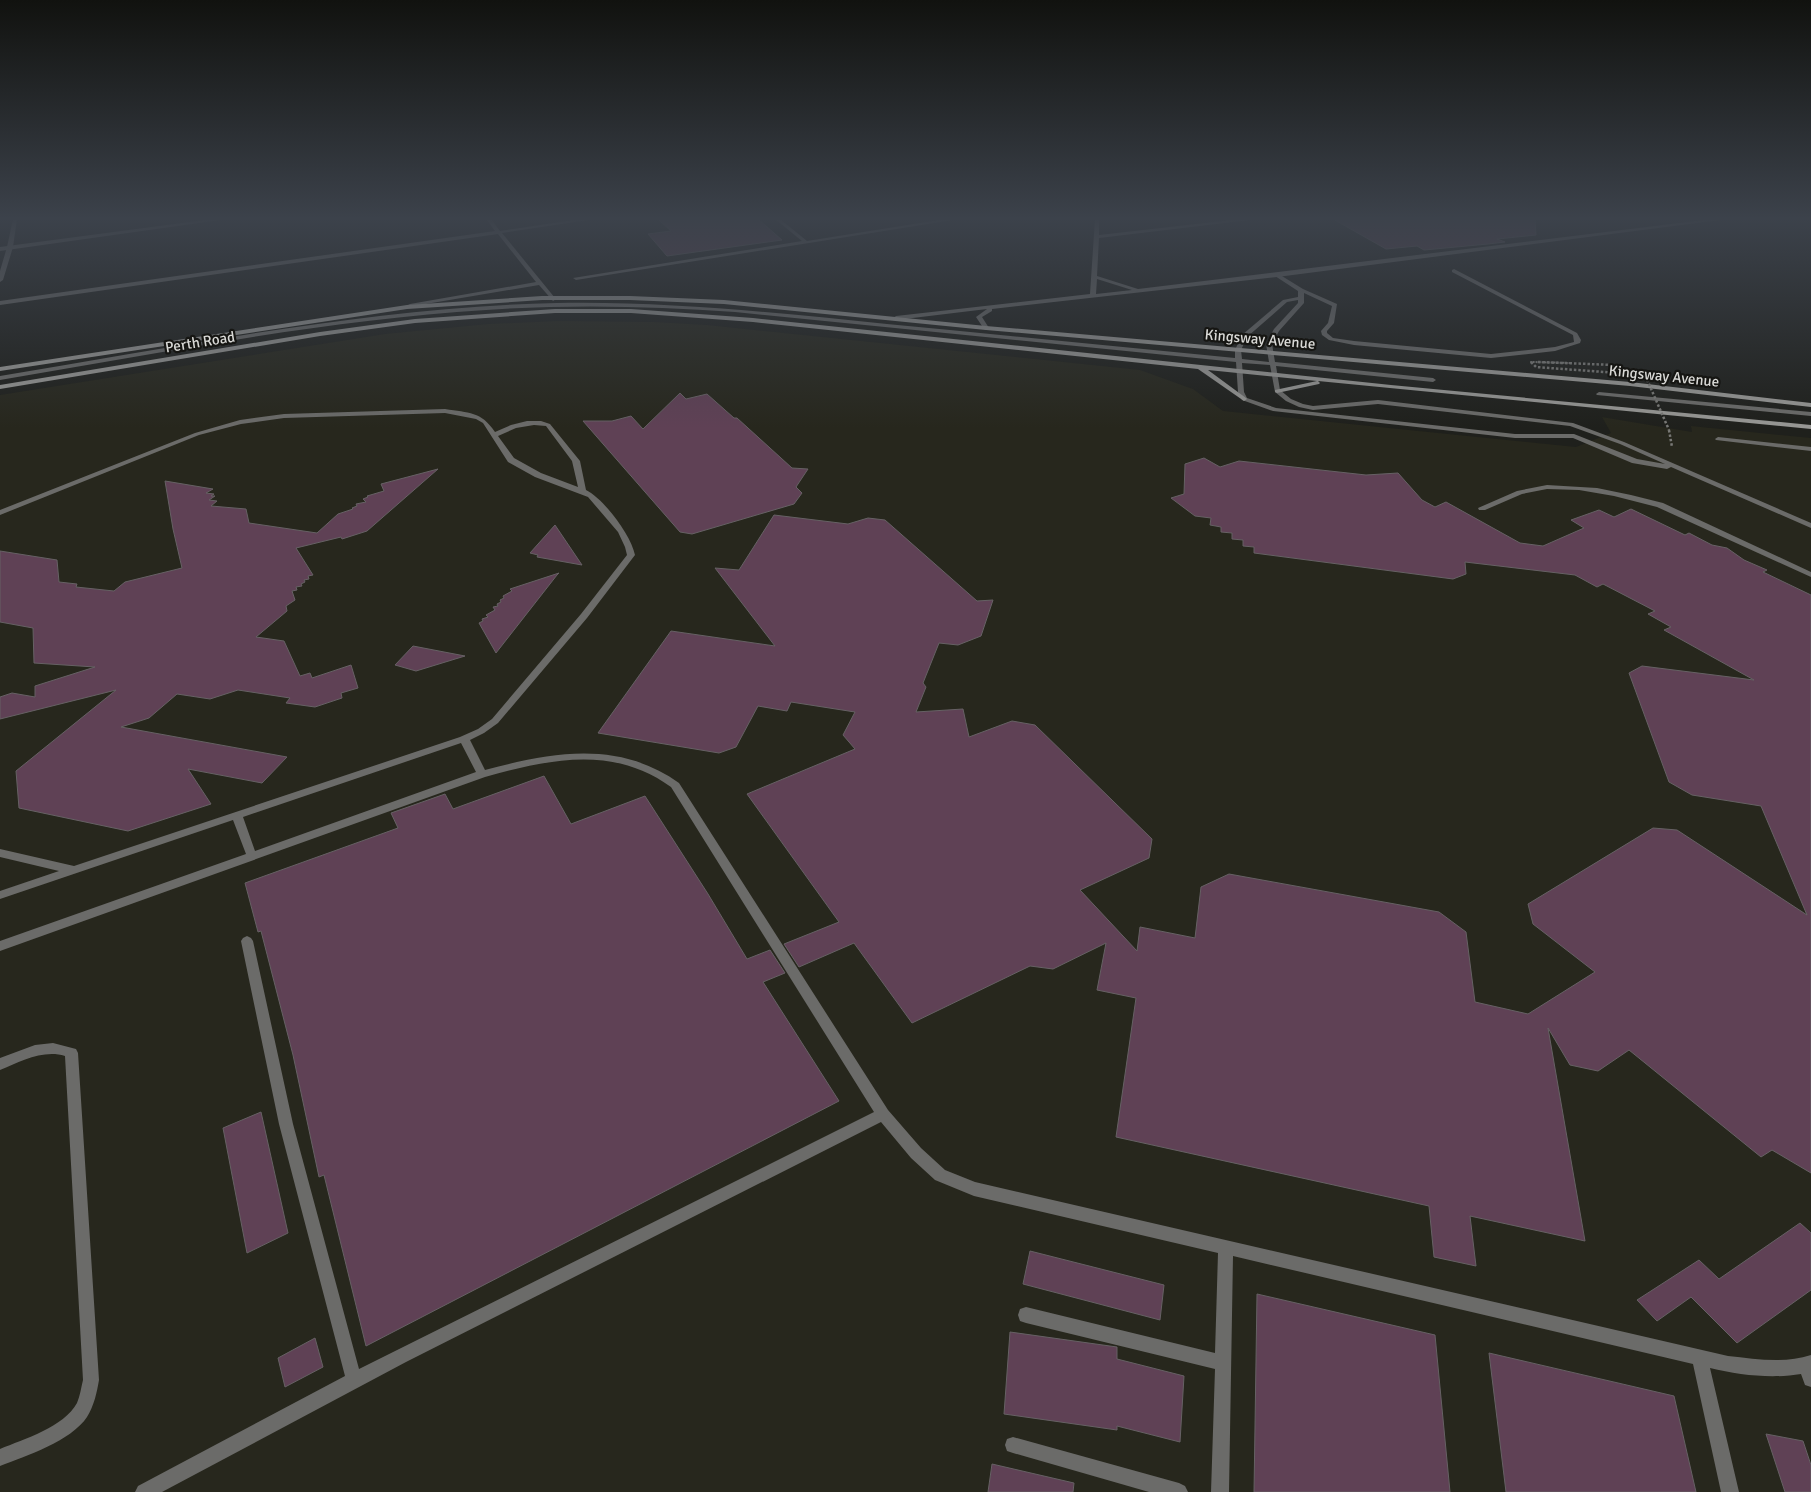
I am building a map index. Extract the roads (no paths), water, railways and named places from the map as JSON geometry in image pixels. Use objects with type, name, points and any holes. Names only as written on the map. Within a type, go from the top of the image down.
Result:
[{"type":"main road","name":"Kingsway Avenue","points":[[407,307],[553,298],[694,300],[986,328],[1630,384],[1811,405]]},
{"type":"main road","name":"Perth Road","points":[[0,369],[407,307]]},
{"type":"main road","name":"Kingsway Avenue","points":[[555,312],[639,312],[704,315],[1338,381],[1811,427]]},
{"type":"main road","name":"Perth Road","points":[[0,388],[388,324],[455,317],[555,312]]},
{"type":"main road","points":[[1197,365],[1244,399]]},
{"type":"main road","points":[[1276,391],[1303,384],[1338,381]]},
{"type":"street","points":[[0,303],[102,289]]},
{"type":"street","points":[[407,307],[509,289]]},
{"type":"street","points":[[545,289],[553,298]]},
{"type":"street","points":[[1093,296],[1094,289]]},
{"type":"street","points":[[1135,289],[1140,290]]},
{"type":"street","points":[[896,318],[998,308],[1152,289]]},
{"type":"street","points":[[1488,289],[1575,334],[1578,340],[1577,343],[1555,349],[1491,356],[1397,348],[1337,340],[1327,336],[1324,331],[1331,323],[1335,305],[1301,290],[1298,307],[1288,316],[1269,344],[1276,391],[1296,404],[1319,408],[1341,408],[1362,403],[1378,402],[1571,424],[1594,432],[1811,526]]},
{"type":"street","points":[[1301,298],[1285,301],[1244,336],[1238,350],[1241,370],[1241,392],[1244,399],[1262,406],[1291,412],[1515,436],[1567,436],[1582,438],[1635,461],[1675,467]]},
{"type":"street","points":[[0,378],[379,318],[458,310],[575,305],[670,306],[735,310],[1433,380]]},
{"type":"street","points":[[986,328],[978,317],[998,308]]},
{"type":"street","points":[[1599,394],[1811,414]]},
{"type":"street","points":[[0,513],[197,434],[240,422],[265,418],[445,411],[478,417],[485,422],[511,460],[524,469],[583,490],[591,495],[626,537],[631,546],[631,555],[584,616],[496,720],[481,731],[464,739],[0,895]]},
{"type":"street","points":[[1534,419],[1548,422],[1557,427],[1560,434],[1555,437]]},
{"type":"street","points":[[494,435],[519,425],[532,423],[548,425],[576,461],[583,490]]},
{"type":"street","points":[[1718,439],[1811,449]]},
{"type":"street","points":[[1482,508],[1516,494],[1540,488],[1577,489],[1635,497],[1660,505],[1811,575]]},
{"type":"street","points":[[464,739],[482,774]]},
{"type":"street","points":[[0,946],[482,774],[522,763],[587,757],[612,758],[637,764],[657,772],[675,785],[883,1114],[916,1153],[940,1175],[974,1189],[1728,1364],[1809,1369]]},
{"type":"street","points":[[237,816],[252,856]]},
{"type":"street","points":[[0,853],[74,870]]},
{"type":"street","points":[[247,941],[286,1124],[354,1380]]},
{"type":"street","points":[[0,1064],[38,1050],[52,1048],[63,1049],[71,1053],[91,1380],[88,1394],[78,1415],[46,1436],[0,1458]]},
{"type":"street","points":[[144,1492],[354,1380],[883,1114]]},
{"type":"street","points":[[1220,1492],[1226,1248]]},
{"type":"street","points":[[1026,1315],[1223,1363]]},
{"type":"street","points":[[1699,1356],[1730,1492]]},
{"type":"street","points":[[1013,1445],[1179,1492]]}]
